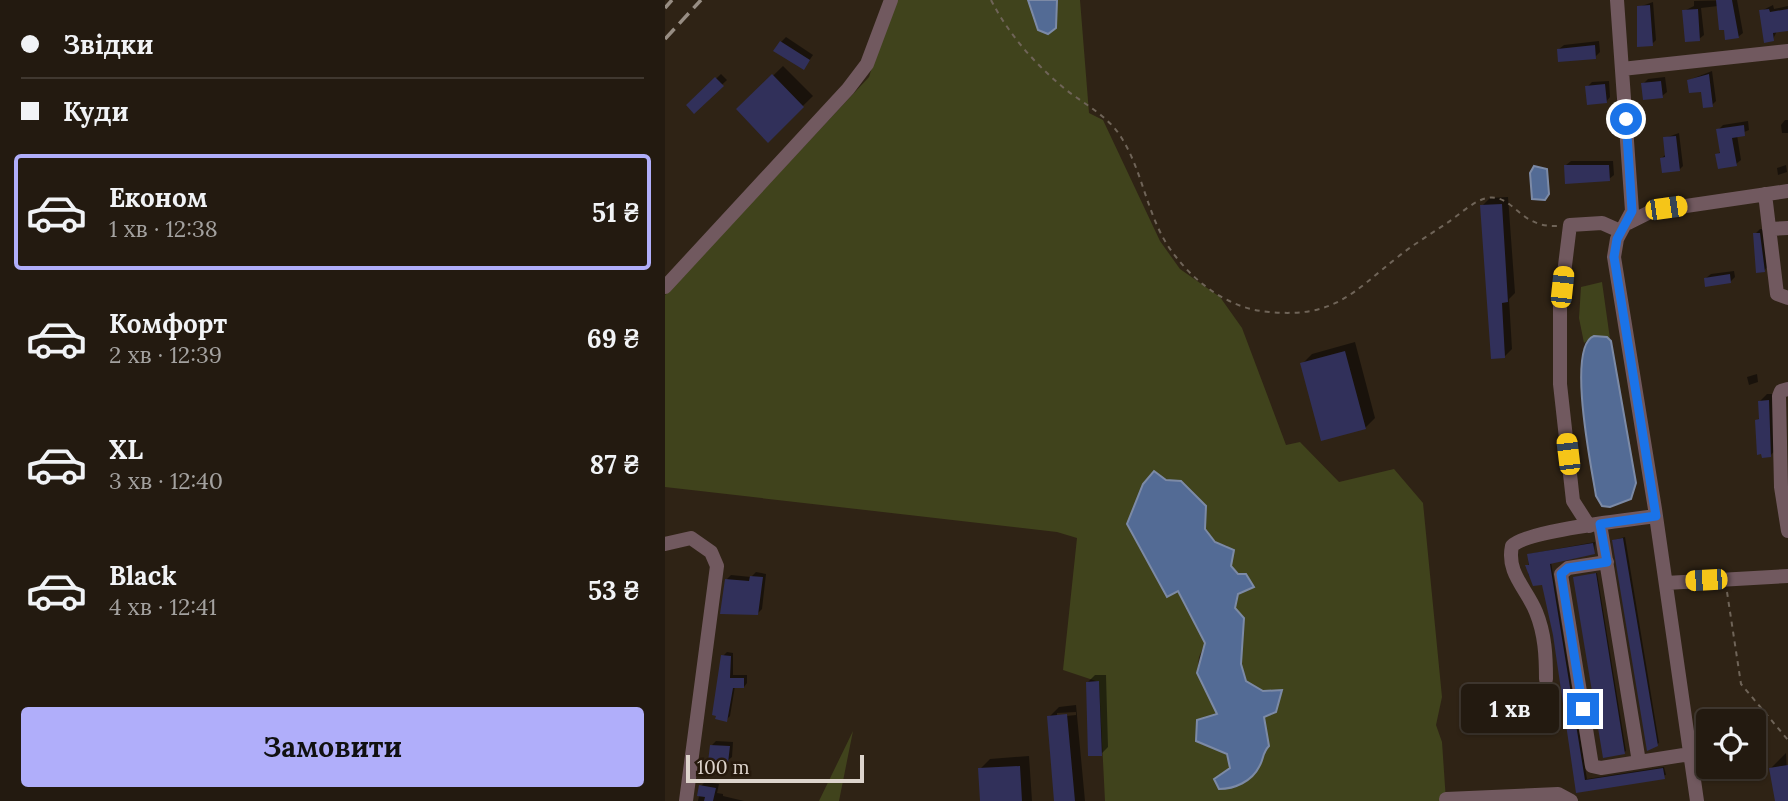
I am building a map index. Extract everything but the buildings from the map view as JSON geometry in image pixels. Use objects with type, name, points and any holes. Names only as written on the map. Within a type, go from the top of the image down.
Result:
[{"type":"street","points":[[665,287],[848,89],[867,64],[891,0]]},
{"type":"street","points":[[1617,0],[1631,195],[1614,257],[1656,516],[1697,801]]},
{"type":"street","points":[[1622,69],[1788,51]]},
{"type":"street","points":[[1639,762],[1607,562],[1595,525],[1573,501],[1560,384],[1560,306],[1570,225],[1602,223],[1624,227],[1652,211],[1788,191]]},
{"type":"street","points":[[1765,194],[1777,294],[1788,298]]},
{"type":"street","points":[[1769,229],[1788,228]]},
{"type":"street","points":[[1788,389],[1781,391],[1779,396],[1781,486],[1788,531]]},
{"type":"street","points":[[1546,679],[1543,636],[1535,609],[1515,576],[1512,546],[1526,538],[1656,516]]},
{"type":"street","points":[[665,544],[691,538],[711,552],[717,566],[686,801]]},
{"type":"street","points":[[1607,562],[1564,569],[1561,579],[1593,766],[1601,768],[1690,754]]},
{"type":"street","points":[[1665,583],[1788,576]]},
{"type":"street","points":[[1446,799],[1558,794],[1571,801]]},
{"type":"path","points":[[991,0],[1013,36],[1028,53],[1056,81],[1108,121],[1123,139],[1158,228],[1175,255],[1220,297],[1250,310],[1300,313],[1339,303],[1368,285],[1413,246],[1480,200],[1502,198],[1533,224],[1570,225]]},
{"type":"path","points":[[1722,579],[1728,593],[1741,684],[1788,740]]},
{"type":"green space","points":[[893,0],[1028,0],[1033,15],[1057,15],[1057,0],[1080,0],[1089,113],[1103,120],[1160,241],[1180,269],[1220,297],[1242,328],[1286,445],[1300,442],[1339,482],[1394,469],[1423,503],[1442,697],[1436,725],[1442,742],[1446,801],[1105,801],[1099,682],[1063,670],[1077,538],[1057,532],[665,487],[665,295],[869,77]],"holes":[[[1154,471],[1166,480],[1215,542],[1227,546],[1231,566],[1253,587],[1238,594],[1235,608],[1244,618],[1241,664],[1246,681],[1263,691],[1282,691],[1264,717],[1269,746],[1236,785],[1226,789],[1231,768],[1217,714],[1197,673],[1199,657],[1205,643],[1178,591],[1167,597]]]},
{"type":"green space","points":[[1602,282],[1610,339],[1594,336],[1584,343],[1579,318],[1581,287]]},
{"type":"green space","points":[[853,731],[839,801],[819,801]]},
{"type":"water","points":[[1028,0],[1057,0],[1056,28],[1048,34],[1038,30]]},
{"type":"water","points":[[1534,166],[1547,169],[1549,194],[1545,200],[1532,199],[1530,173]]},
{"type":"water","points":[[1594,336],[1607,337],[1611,341],[1636,483],[1631,499],[1610,507],[1602,506],[1596,496],[1583,410],[1582,362],[1586,345]]},
{"type":"water","points":[[1154,471],[1166,480],[1181,481],[1206,506],[1205,529],[1215,542],[1234,550],[1231,566],[1238,574],[1246,574],[1254,587],[1238,594],[1235,608],[1244,618],[1241,664],[1246,681],[1263,691],[1282,690],[1276,712],[1264,717],[1269,746],[1261,764],[1247,780],[1231,788],[1219,789],[1214,779],[1230,768],[1227,754],[1196,741],[1197,720],[1217,714],[1197,673],[1205,643],[1178,591],[1167,597],[1127,524],[1143,484]]},
{"type":"railway","points":[[665,8],[672,0]]},
{"type":"railway","points":[[665,39],[701,0]]},
{"type":"route","points":[[1583,709],[1561,574],[1564,569],[1607,562],[1600,524],[1656,516],[1614,257],[1620,231],[1632,211],[1626,119]]}]
